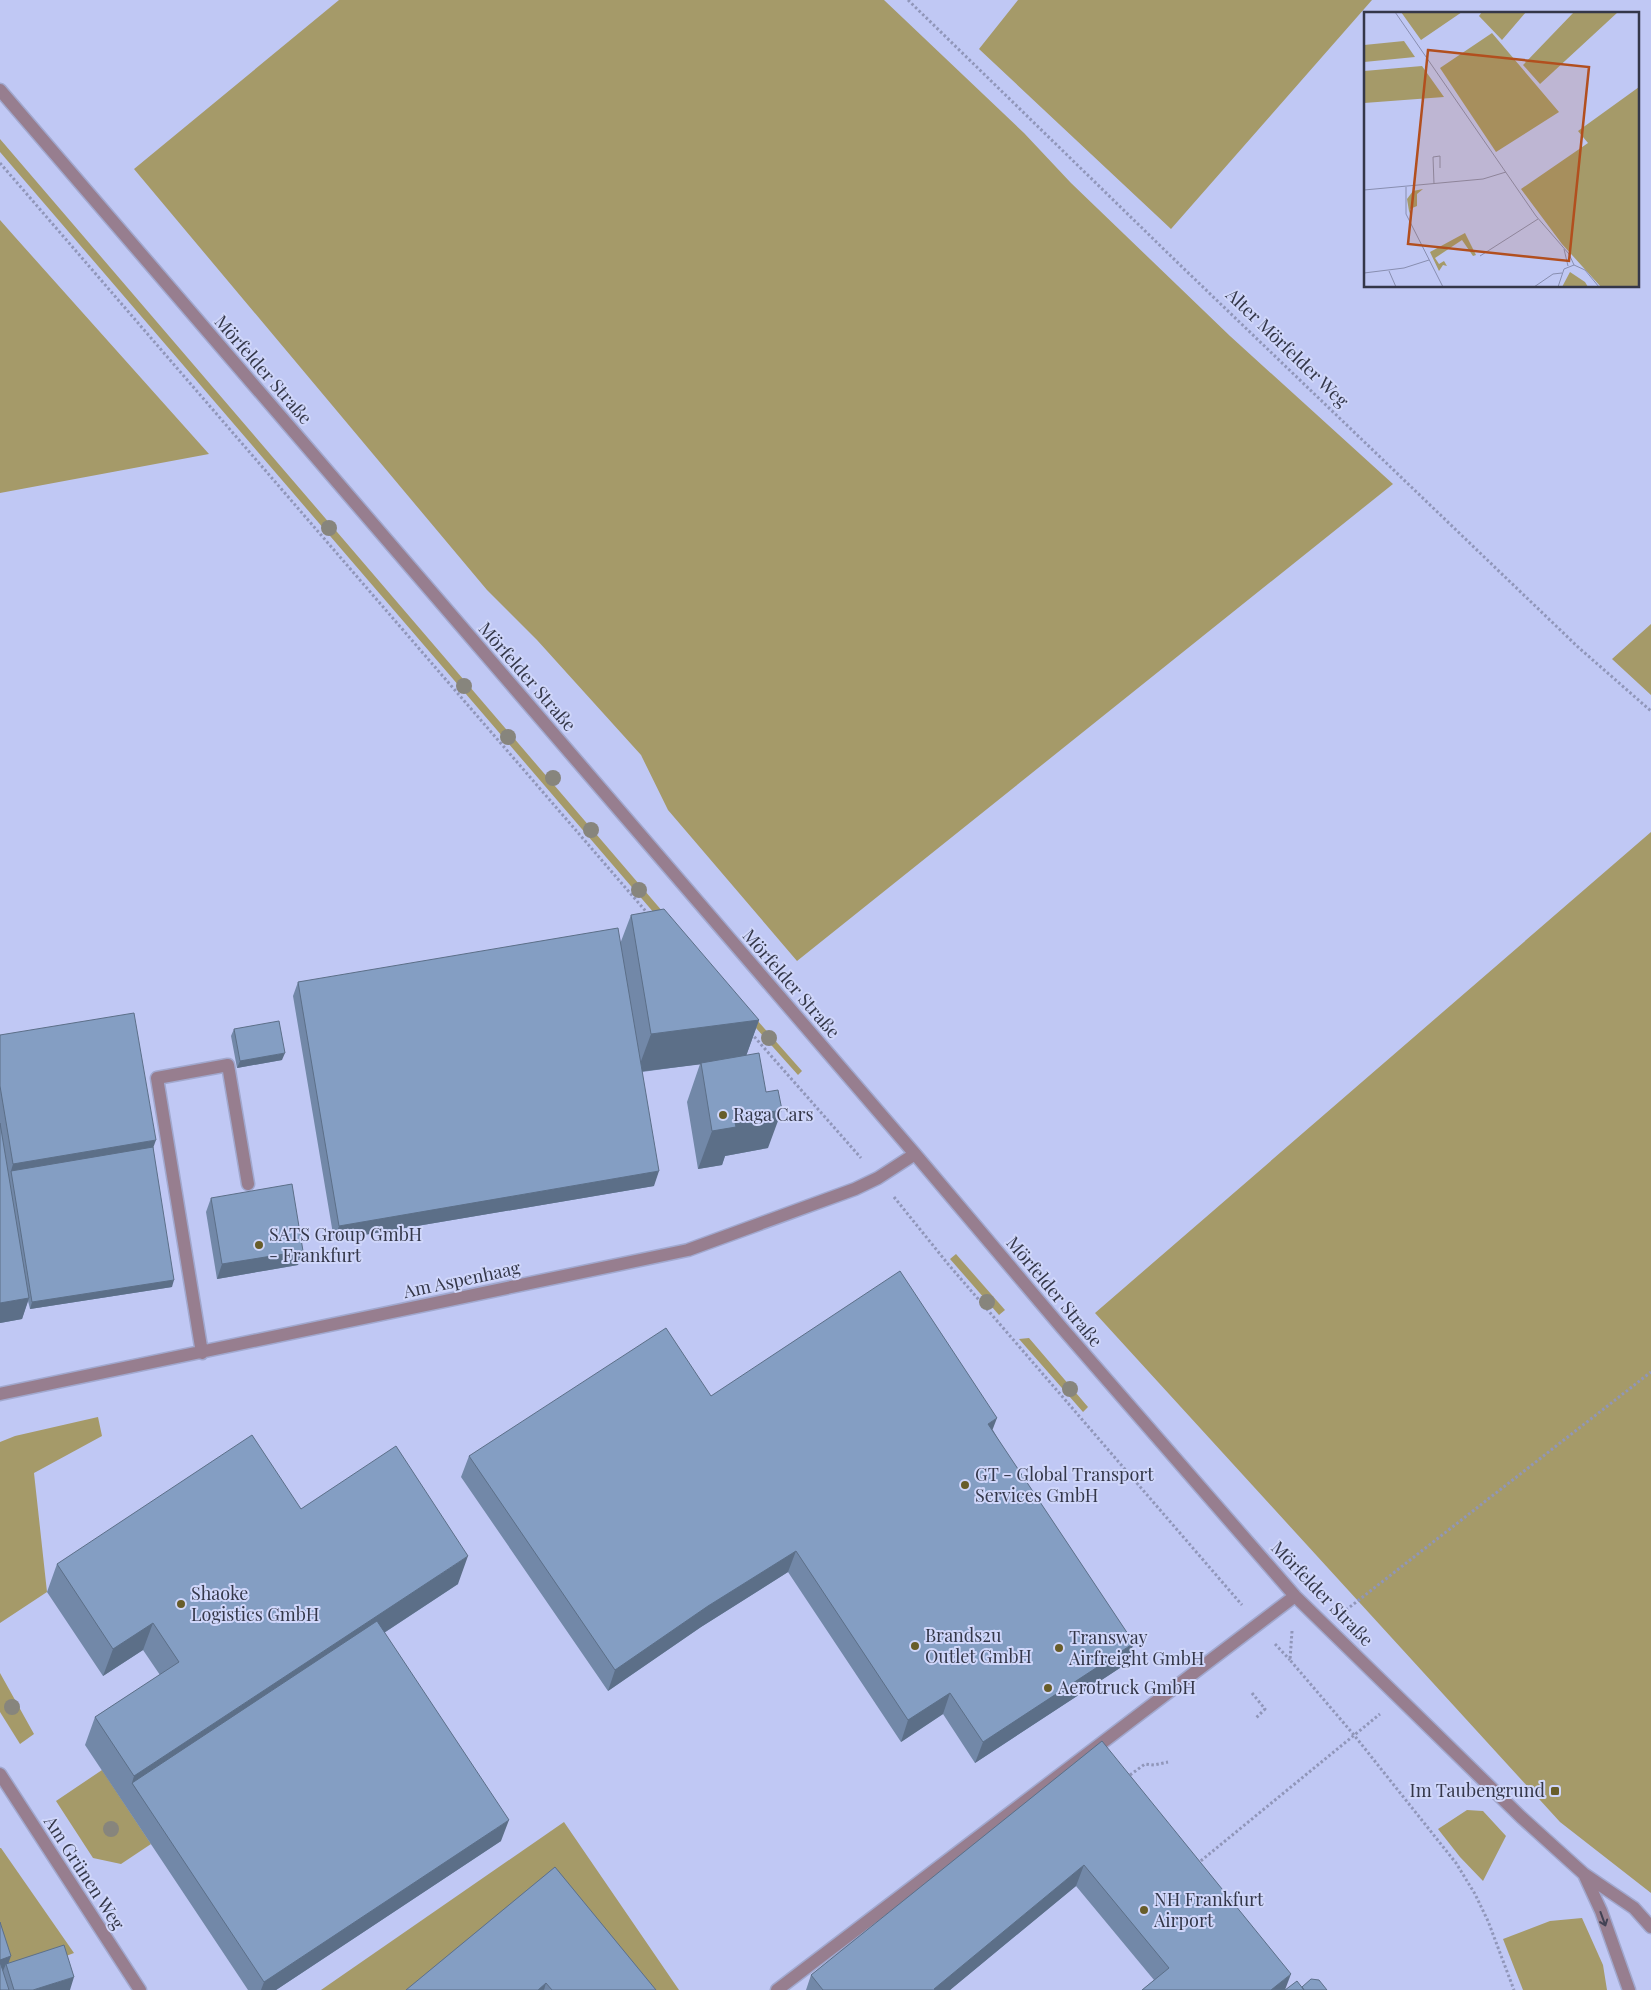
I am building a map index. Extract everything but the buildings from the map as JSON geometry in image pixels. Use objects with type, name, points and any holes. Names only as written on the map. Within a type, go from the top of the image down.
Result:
[{"type":"street","name":"Mörfelder Straße","points":[[0,90],[915,1154],[1062,1328],[1295,1596],[1521,1816],[1584,1874],[1634,1908],[1651,1927]]},
{"type":"street","points":[[202,1353],[157,1078],[228,1065],[248,1184]]},
{"type":"street","name":"Am Aspenhaag","points":[[0,1394],[688,1250],[855,1189],[878,1178],[915,1154]]},
{"type":"street","points":[[778,1990],[1295,1596]]},
{"type":"street","name":"Am Grünen Weg","points":[[0,1774],[140,1990]]},
{"type":"street","name":"Mörfelder Straße","points":[[1584,1874],[1601,1911],[1629,1990]]},
{"type":"path","name":"Alter Mörfelder Weg","points":[[908,0],[1200,284],[1564,633],[1651,711]]},
{"type":"path","points":[[0,163],[653,919]]},
{"type":"path","points":[[750,1031],[1354,1735],[1456,1863],[1475,1894],[1488,1921],[1514,1990]]},
{"type":"path","points":[[1326,1626],[1651,1372]]},
{"type":"path","points":[[1290,1660],[1295,1596]]},
{"type":"path","points":[[1252,1693],[1265,1709],[1255,1719]]},
{"type":"path","points":[[1192,1868],[1400,1698]]},
{"type":"path","points":[[1120,1782],[1145,1764],[1154,1765],[1168,1762]]},
{"type":"shaded area","points":[[339,0],[884,0],[1024,133],[1071,183],[1230,336],[1393,484],[797,961],[668,810],[641,755],[537,640],[487,590],[134,169]]},
{"type":"shaded area","points":[[1018,0],[1372,0],[1171,229],[979,49]]},
{"type":"shaded area","points":[[0,139],[681,933],[673,935],[0,152]]},
{"type":"shaded area","points":[[0,220],[15,237],[209,454],[0,493]]},
{"type":"shaded area","points":[[1651,624],[1651,695],[1612,659]]},
{"type":"shaded area","points":[[1651,832],[1651,1893],[1560,1822],[1095,1313]]},
{"type":"shaded area","points":[[696,951],[802,1071],[798,1075],[689,953]]},
{"type":"shaded area","points":[[956,1254],[1005,1310],[999,1315],[950,1259]]},
{"type":"shaded area","points":[[1029,1338],[1088,1407],[1083,1412],[1019,1339]]},
{"type":"shaded area","points":[[98,1417],[102,1436],[34,1473],[47,1592],[0,1623],[0,1442],[15,1436]]},
{"type":"shaded area","points":[[0,1673],[34,1734],[20,1744],[0,1712]]},
{"type":"shaded area","points":[[102,1770],[151,1844],[121,1864],[93,1858],[56,1801]]},
{"type":"shaded area","points":[[1467,1810],[1483,1811],[1506,1836],[1483,1881],[1460,1857],[1438,1829]]},
{"type":"shaded area","points":[[564,1822],[679,1990],[321,1990]]},
{"type":"shaded area","points":[[0,1848],[74,1953],[58,1959],[0,1967]]},
{"type":"shaded area","points":[[1582,1918],[1603,1965],[1607,1990],[1523,1990],[1503,1939],[1550,1921]]},
{"type":"place","name":"Raga Cars","points":[[723,1115]]},
{"type":"place","name":"SATS Group GmbH - Frankfurt","points":[[259,1245]]},
{"type":"place","name":"GT - Global Transport Services GmbH","points":[[965,1485]]},
{"type":"place","name":"Shaoke Logistics GmbH","points":[[181,1604]]},
{"type":"place","name":"Brands2u Outlet GmbH","points":[[915,1646]]},
{"type":"place","name":"Transway Airfreight GmbH","points":[[1059,1648]]},
{"type":"place","name":"Aerotruck GmbH","points":[[1048,1688]]},
{"type":"place","name":"Im Taubengrund","points":[[1555,1791]]},
{"type":"place","name":"NH Frankfurt Airport","points":[[1144,1910]]}]
